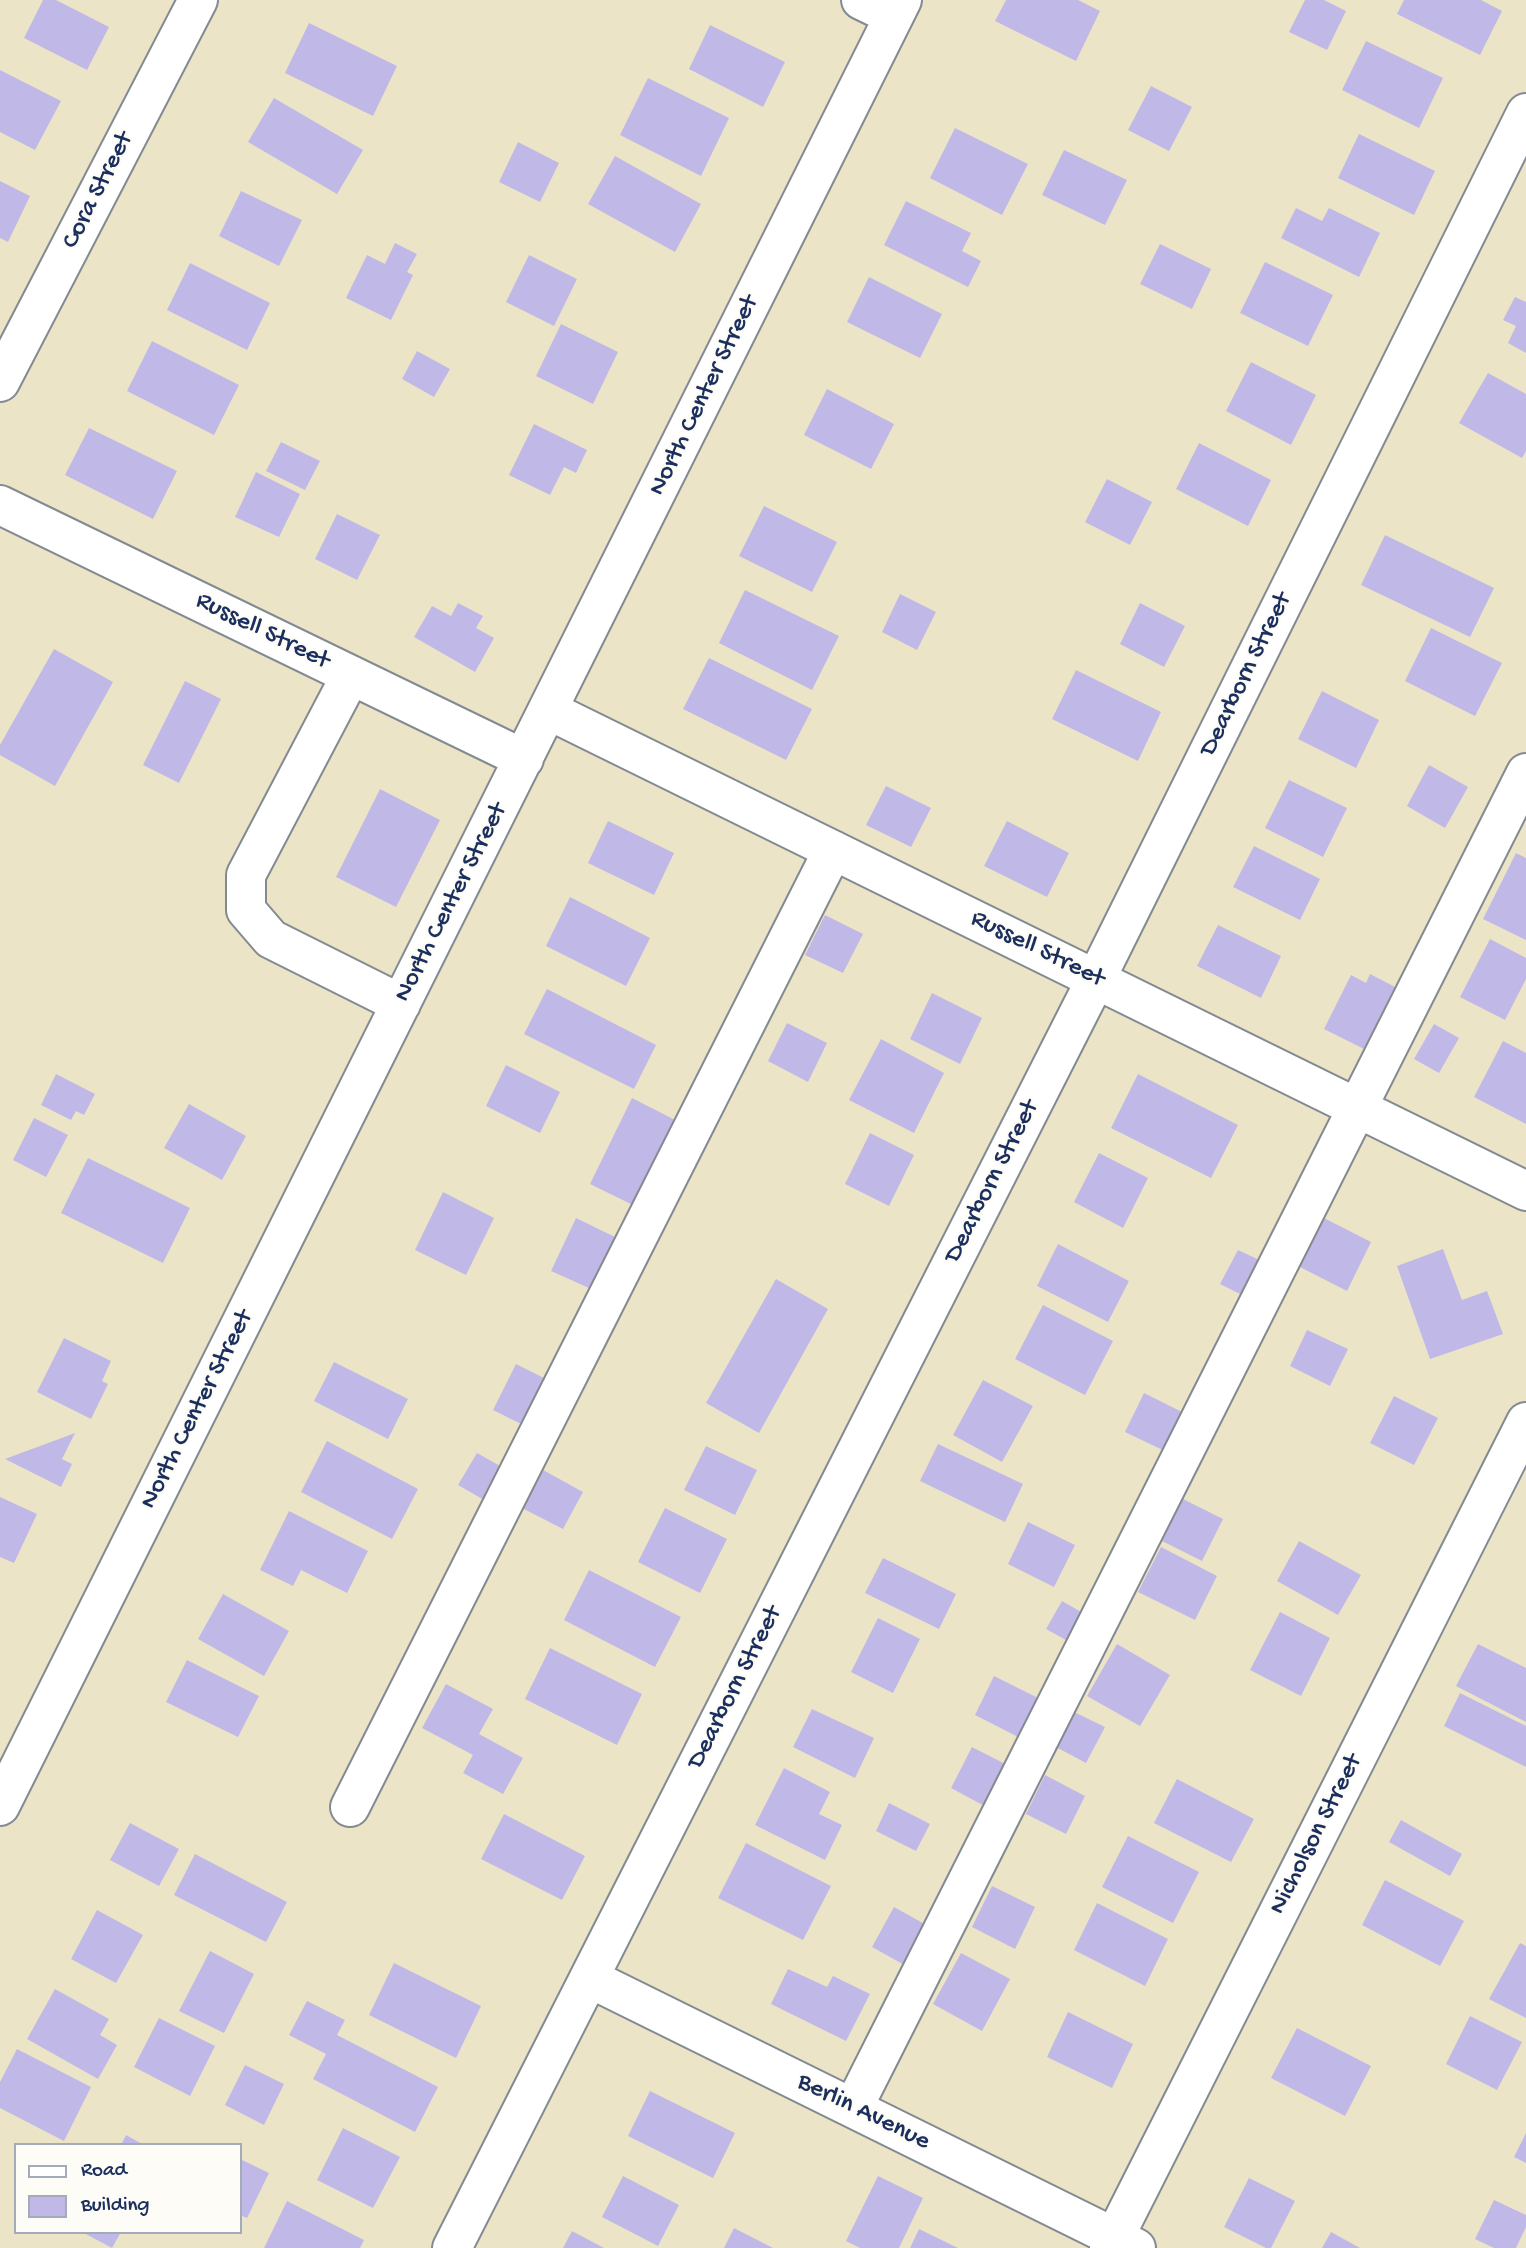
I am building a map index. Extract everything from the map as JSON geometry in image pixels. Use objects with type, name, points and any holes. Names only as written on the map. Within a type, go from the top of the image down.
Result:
[{"type":"street","name":"Cora Street","points":[[0,383],[198,0]]},
{"type":"street","name":"North Center Street","points":[[0,1806],[524,759],[886,5]]},
{"type":"street","name":"Dearborn Street","points":[[452,2248],[1096,979],[1526,113]]},
{"type":"street","name":"Russell Street","points":[[0,505],[524,759]]},
{"type":"street","points":[[351,675],[246,875],[246,910],[271,939],[401,1004]]},
{"type":"street","name":"Russell Street","points":[[548,710],[1526,1191]]},
{"type":"street","points":[[853,2108],[1526,773]]},
{"type":"street","points":[[350,1807],[833,850]]},
{"type":"street","name":"Nicholson Street","points":[[1120,2244],[1526,1422]]},
{"type":"street","name":"Berlin Avenue","points":[[589,1978],[1120,2244]]},
{"type":"building","points":[[43,0],[56,0],[109,27],[87,70],[24,38]]},
{"type":"building","points":[[1006,0],[1078,0],[1100,11],[1076,61],[995,21]]},
{"type":"building","points":[[1305,0],[1324,0],[1346,11],[1327,50],[1289,32]]},
{"type":"building","points":[[1404,0],[1481,0],[1502,11],[1480,55],[1397,14]]},
{"type":"building","points":[[309,23],[397,66],[373,116],[285,73]]},
{"type":"building","points":[[710,25],[785,62],[763,107],[689,69]]},
{"type":"building","points":[[1366,41],[1443,78],[1419,128],[1342,90]]},
{"type":"building","points":[[0,70],[61,101],[35,150],[0,132]]},
{"type":"building","points":[[648,78],[729,118],[701,176],[620,135]]},
{"type":"building","points":[[1151,86],[1192,107],[1169,151],[1128,130]]},
{"type":"building","points":[[274,98],[363,150],[337,194],[248,142]]},
{"type":"building","points":[[955,128],[1028,164],[1002,215],[930,178]]},
{"type":"building","points":[[1359,134],[1435,171],[1414,215],[1338,178]]},
{"type":"building","points":[[518,142],[559,163],[540,202],[499,182]]},
{"type":"building","points":[[1064,150],[1127,180],[1105,225],[1042,195]]},
{"type":"building","points":[[615,156],[701,204],[675,252],[588,204]]},
{"type":"building","points":[[0,181],[30,196],[8,242],[0,238]]},
{"type":"building","points":[[241,191],[302,220],[279,266],[219,236]]},
{"type":"building","points":[[906,201],[971,233],[962,251],[981,261],[968,287],[884,245]]},
{"type":"building","points":[[1296,208],[1322,221],[1329,208],[1380,233],[1359,277],[1281,238]]},
{"type":"building","points":[[395,243],[417,254],[407,272],[413,275],[391,320],[346,298],[367,255],[385,264]]},
{"type":"building","points":[[1160,244],[1211,269],[1192,309],[1140,284]]},
{"type":"building","points":[[529,255],[577,279],[554,326],[506,302]]},
{"type":"building","points":[[1265,262],[1333,295],[1308,346],[1240,313]]},
{"type":"building","points":[[190,263],[270,303],[247,350],[167,310]]},
{"type":"building","points":[[869,277],[942,314],[920,358],[847,322]]},
{"type":"building","points":[[1515,297],[1526,302],[1526,353],[1508,343],[1516,326],[1503,320]]},
{"type":"building","points":[[561,324],[618,352],[593,404],[536,376]]},
{"type":"building","points":[[152,341],[239,385],[214,435],[127,391]]},
{"type":"building","points":[[417,351],[450,369],[434,397],[402,379]]},
{"type":"building","points":[[1251,362],[1316,395],[1291,445],[1226,411]]},
{"type":"building","points":[[1488,373],[1526,394],[1526,451],[1522,458],[1459,423]]},
{"type":"building","points":[[827,389],[894,424],[871,469],[804,435]]},
{"type":"building","points":[[534,424],[587,450],[576,473],[564,467],[550,495],[509,475]]},
{"type":"building","points":[[89,428],[177,471],[153,519],[65,475]]},
{"type":"building","points":[[281,442],[320,461],[305,490],[266,471]]},
{"type":"building","points":[[1199,443],[1271,480],[1248,526],[1176,489]]},
{"type":"building","points":[[256,472],[300,494],[279,537],[235,517]]},
{"type":"building","points":[[1107,479],[1152,502],[1130,545],[1085,522]]},
{"type":"building","points":[[764,506],[837,542],[812,592],[739,556]]},
{"type":"building","points":[[337,514],[380,535],[357,580],[315,559]]},
{"type":"building","points":[[1385,535],[1494,588],[1470,637],[1361,585]]},
{"type":"building","points":[[745,590],[839,636],[812,690],[719,643]]},
{"type":"building","points":[[900,594],[936,612],[917,650],[882,632]]},
{"type":"building","points":[[458,603],[483,616],[476,628],[494,638],[475,672],[414,637],[432,606],[451,616]]},
{"type":"building","points":[[1140,603],[1185,626],[1164,667],[1120,644]]},
{"type":"building","points":[[1431,628],[1502,663],[1475,716],[1405,681]]},
{"type":"building","points":[[54,649],[113,682],[55,786],[0,755],[0,745]]},
{"type":"building","points":[[709,658],[812,709],[786,760],[683,709]]},
{"type":"building","points":[[1076,670],[1161,712],[1138,761],[1052,719]]},
{"type":"building","points":[[185,681],[221,699],[179,783],[143,765]]},
{"type":"building","points":[[1322,691],[1379,720],[1356,768],[1298,739]]},
{"type":"building","points":[[1429,765],[1468,787],[1445,828],[1407,806]]},
{"type":"building","points":[[1289,780],[1347,808],[1323,857],[1265,828]]},
{"type":"building","points":[[886,786],[931,808],[911,847],[866,825]]},
{"type":"building","points":[[380,789],[440,820],[396,907],[336,877]]},
{"type":"building","points":[[608,821],[674,853],[654,895],[588,863]]},
{"type":"building","points":[[1007,821],[1069,853],[1047,897],[984,866]]},
{"type":"building","points":[[1254,846],[1320,879],[1300,920],[1233,887]]},
{"type":"building","points":[[1516,853],[1526,858],[1526,940],[1483,919]]},
{"type":"building","points":[[570,897],[650,938],[626,986],[546,946]]},
{"type":"building","points":[[825,915],[863,934],[843,973],[805,955]]},
{"type":"building","points":[[1218,925],[1281,956],[1261,998],[1197,966]]},
{"type":"building","points":[[1490,939],[1526,958],[1526,979],[1505,1020],[1460,997]]},
{"type":"building","points":[[1370,974],[1395,987],[1364,1049],[1324,1029],[1351,975],[1366,983]]},
{"type":"building","points":[[547,989],[656,1045],[634,1089],[524,1034]]},
{"type":"building","points":[[932,993],[982,1018],[960,1064],[910,1039]]},
{"type":"building","points":[[787,1023],[827,1043],[808,1082],[768,1061]]},
{"type":"building","points":[[1434,1024],[1459,1038],[1439,1073],[1414,1059]]},
{"type":"building","points":[[881,1039],[944,1073],[914,1133],[849,1100]]},
{"type":"building","points":[[1503,1041],[1526,1053],[1526,1124],[1474,1097]]},
{"type":"building","points":[[506,1065],[560,1092],[540,1133],[486,1106]]},
{"type":"building","points":[[56,1074],[95,1094],[84,1115],[76,1111],[71,1120],[41,1105]]},
{"type":"building","points":[[1138,1074],[1238,1125],[1211,1178],[1111,1128]]},
{"type":"building","points":[[632,1098],[677,1121],[635,1206],[590,1184]]},
{"type":"building","points":[[189,1104],[246,1136],[222,1180],[164,1148]]},
{"type":"building","points":[[34,1118],[68,1135],[46,1177],[13,1160]]},
{"type":"building","points":[[870,1133],[914,1155],[889,1206],[845,1184]]},
{"type":"building","points":[[1099,1153],[1148,1178],[1123,1228],[1074,1202]]},
{"type":"building","points":[[88,1158],[190,1208],[163,1263],[61,1213]]},
{"type":"building","points":[[443,1192],[494,1218],[466,1275],[415,1250]]},
{"type":"building","points":[[576,1218],[615,1237],[589,1288],[551,1271]]},
{"type":"building","points":[[1324,1218],[1371,1242],[1347,1291],[1300,1267]]},
{"type":"building","points":[[1058,1244],[1129,1281],[1108,1322],[1037,1286]]},
{"type":"building","points":[[1443,1249],[1462,1300],[1487,1291],[1503,1334],[1430,1359],[1397,1266]]},
{"type":"building","points":[[1238,1250],[1270,1265],[1252,1300],[1220,1284]]},
{"type":"building","points":[[776,1279],[828,1309],[759,1433],[706,1403]]},
{"type":"building","points":[[1043,1305],[1113,1341],[1085,1395],[1015,1359]]},
{"type":"building","points":[[1307,1330],[1348,1349],[1330,1386],[1290,1366]]},
{"type":"building","points":[[64,1338],[111,1361],[102,1381],[108,1384],[91,1419],[37,1392]]},
{"type":"building","points":[[334,1362],[408,1399],[388,1439],[314,1401]]},
{"type":"building","points":[[516,1364],[550,1381],[527,1427],[493,1410]]},
{"type":"building","points":[[983,1380],[1033,1406],[1002,1462],[953,1435]]},
{"type":"building","points":[[1144,1393],[1190,1416],[1171,1454],[1125,1432]]},
{"type":"building","points":[[1394,1396],[1438,1418],[1414,1465],[1370,1443]]},
{"type":"building","points":[[75,1433],[62,1459],[72,1464],[61,1487],[5,1459]]},
{"type":"building","points":[[327,1441],[418,1489],[392,1539],[301,1492]]},
{"type":"building","points":[[938,1444],[1023,1484],[1005,1522],[920,1481]]},
{"type":"building","points":[[706,1446],[757,1470],[735,1515],[684,1490]]},
{"type":"building","points":[[477,1453],[509,1471],[491,1504],[458,1485]]},
{"type":"building","points":[[543,1470],[583,1492],[563,1529],[522,1508]]},
{"type":"building","points":[[0,1497],[37,1514],[14,1563],[0,1557]]},
{"type":"building","points":[[1183,1499],[1223,1519],[1202,1561],[1162,1541]]},
{"type":"building","points":[[665,1508],[727,1539],[700,1593],[638,1562]]},
{"type":"building","points":[[289,1511],[368,1551],[347,1593],[301,1570],[293,1586],[260,1570]]},
{"type":"building","points":[[1028,1522],[1075,1545],[1054,1587],[1008,1564]]},
{"type":"building","points":[[1299,1541],[1361,1575],[1338,1615],[1277,1581]]},
{"type":"building","points":[[1161,1547],[1217,1576],[1195,1620],[1138,1592]]},
{"type":"building","points":[[883,1558],[956,1594],[939,1629],[865,1593]]},
{"type":"building","points":[[589,1570],[681,1617],[655,1667],[564,1620]]},
{"type":"building","points":[[223,1594],[289,1631],[264,1676],[198,1639]]},
{"type":"building","points":[[1062,1601],[1090,1617],[1075,1645],[1046,1629]]},
{"type":"building","points":[[1280,1612],[1330,1638],[1301,1696],[1250,1670]]},
{"type":"building","points":[[878,1618],[920,1639],[893,1693],[851,1672]]},
{"type":"building","points":[[1117,1644],[1170,1675],[1140,1726],[1087,1696]]},
{"type":"building","points":[[1478,1644],[1526,1668],[1526,1722],[1456,1686]]},
{"type":"building","points":[[550,1648],[642,1694],[617,1745],[525,1699]]},
{"type":"building","points":[[187,1660],[259,1696],[238,1737],[166,1702]]},
{"type":"building","points":[[994,1676],[1044,1701],[1024,1740],[975,1715]]},
{"type":"building","points":[[446,1684],[493,1709],[479,1734],[523,1758],[503,1794],[463,1773],[473,1755],[422,1728]]},
{"type":"building","points":[[1460,1693],[1526,1726],[1526,1767],[1444,1726]]},
{"type":"building","points":[[812,1709],[874,1738],[855,1778],[793,1747]]},
{"type":"building","points":[[1072,1711],[1105,1727],[1086,1763],[1054,1746]]},
{"type":"building","points":[[972,1747],[1013,1768],[992,1810],[951,1788]]},
{"type":"building","points":[[784,1768],[830,1792],[819,1814],[842,1825],[825,1860],[755,1825]]},
{"type":"building","points":[[1045,1775],[1085,1796],[1066,1834],[1026,1814]]},
{"type":"building","points":[[1177,1779],[1254,1819],[1231,1862],[1154,1823]]},
{"type":"building","points":[[889,1803],[930,1824],[916,1851],[876,1831]]},
{"type":"building","points":[[504,1814],[585,1856],[562,1900],[481,1859]]},
{"type":"building","points":[[1401,1820],[1462,1854],[1450,1876],[1389,1842]]},
{"type":"building","points":[[130,1823],[179,1849],[159,1886],[110,1860]]},
{"type":"building","points":[[1128,1836],[1199,1872],[1173,1923],[1102,1887]]},
{"type":"building","points":[[746,1843],[831,1886],[803,1940],[718,1898]]},
{"type":"building","points":[[195,1854],[287,1902],[266,1942],[174,1895]]},
{"type":"building","points":[[1385,1880],[1464,1921],[1440,1966],[1362,1925]]},
{"type":"building","points":[[992,1886],[1035,1907],[1015,1949],[972,1927]]},
{"type":"building","points":[[1097,1903],[1168,1939],[1145,1986],[1074,1950]]},
{"type":"building","points":[[894,1907],[930,1927],[908,1967],[872,1947]]},
{"type":"building","points":[[97,1910],[143,1935],[116,1983],[71,1959]]},
{"type":"building","points":[[1520,1943],[1526,1946],[1526,2018],[1489,1999]]},
{"type":"building","points":[[210,1951],[254,1974],[224,2033],[179,2011]]},
{"type":"building","points":[[961,1953],[1010,1979],[982,2031],[933,2004]]},
{"type":"building","points":[[394,1963],[481,2006],[456,2058],[369,2015]]},
{"type":"building","points":[[788,1969],[827,1987],[833,1976],[870,1994],[846,2041],[771,2004]]},
{"type":"building","points":[[55,1989],[109,2019],[100,2035],[117,2045],[98,2079],[27,2039]]},
{"type":"building","points":[[307,2001],[345,2020],[337,2035],[438,2087],[415,2132],[313,2079],[326,2054],[289,2035]]},
{"type":"building","points":[[1068,2012],[1133,2044],[1112,2088],[1047,2057]]},
{"type":"building","points":[[1470,2016],[1522,2042],[1497,2090],[1446,2064]]},
{"type":"building","points":[[159,2018],[215,2046],[190,2096],[134,2067]]},
{"type":"building","points":[[1297,2028],[1371,2066],[1345,2116],[1271,2078]]},
{"type":"building","points":[[17,2049],[91,2087],[64,2141],[0,2108],[0,2082]]},
{"type":"building","points":[[245,2065],[284,2084],[264,2125],[225,2105]]},
{"type":"building","points":[[650,2091],[735,2133],[713,2178],[628,2136]]},
{"type":"building","points":[[343,2128],[400,2157],[373,2208],[317,2180]]},
{"type":"building","points":[[1526,2133],[1526,2163],[1514,2157]]},
{"type":"building","points":[[126,2135],[140,2143],[122,2143]]},
{"type":"building","points":[[242,2160],[269,2173],[247,2218],[242,2216]]},
{"type":"building","points":[[623,2176],[679,2205],[658,2246],[602,2217]]},
{"type":"building","points":[[878,2176],[923,2198],[899,2248],[860,2248],[846,2241]]},
{"type":"building","points":[[1249,2178],[1295,2201],[1271,2248],[1224,2227]]},
{"type":"building","points":[[1494,2200],[1526,2215],[1526,2227],[1516,2248],[1494,2248],[1475,2239]]},
{"type":"building","points":[[287,2201],[364,2240],[360,2248],[264,2248]]},
{"type":"building","points":[[734,2228],[773,2248],[724,2248]]},
{"type":"building","points":[[919,2229],[958,2248],[910,2248]]},
{"type":"building","points":[[572,2231],[604,2248],[563,2248]]},
{"type":"building","points":[[1331,2232],[1360,2248],[1322,2248]]},
{"type":"building","points":[[86,2234],[120,2234],[112,2248]]}]
